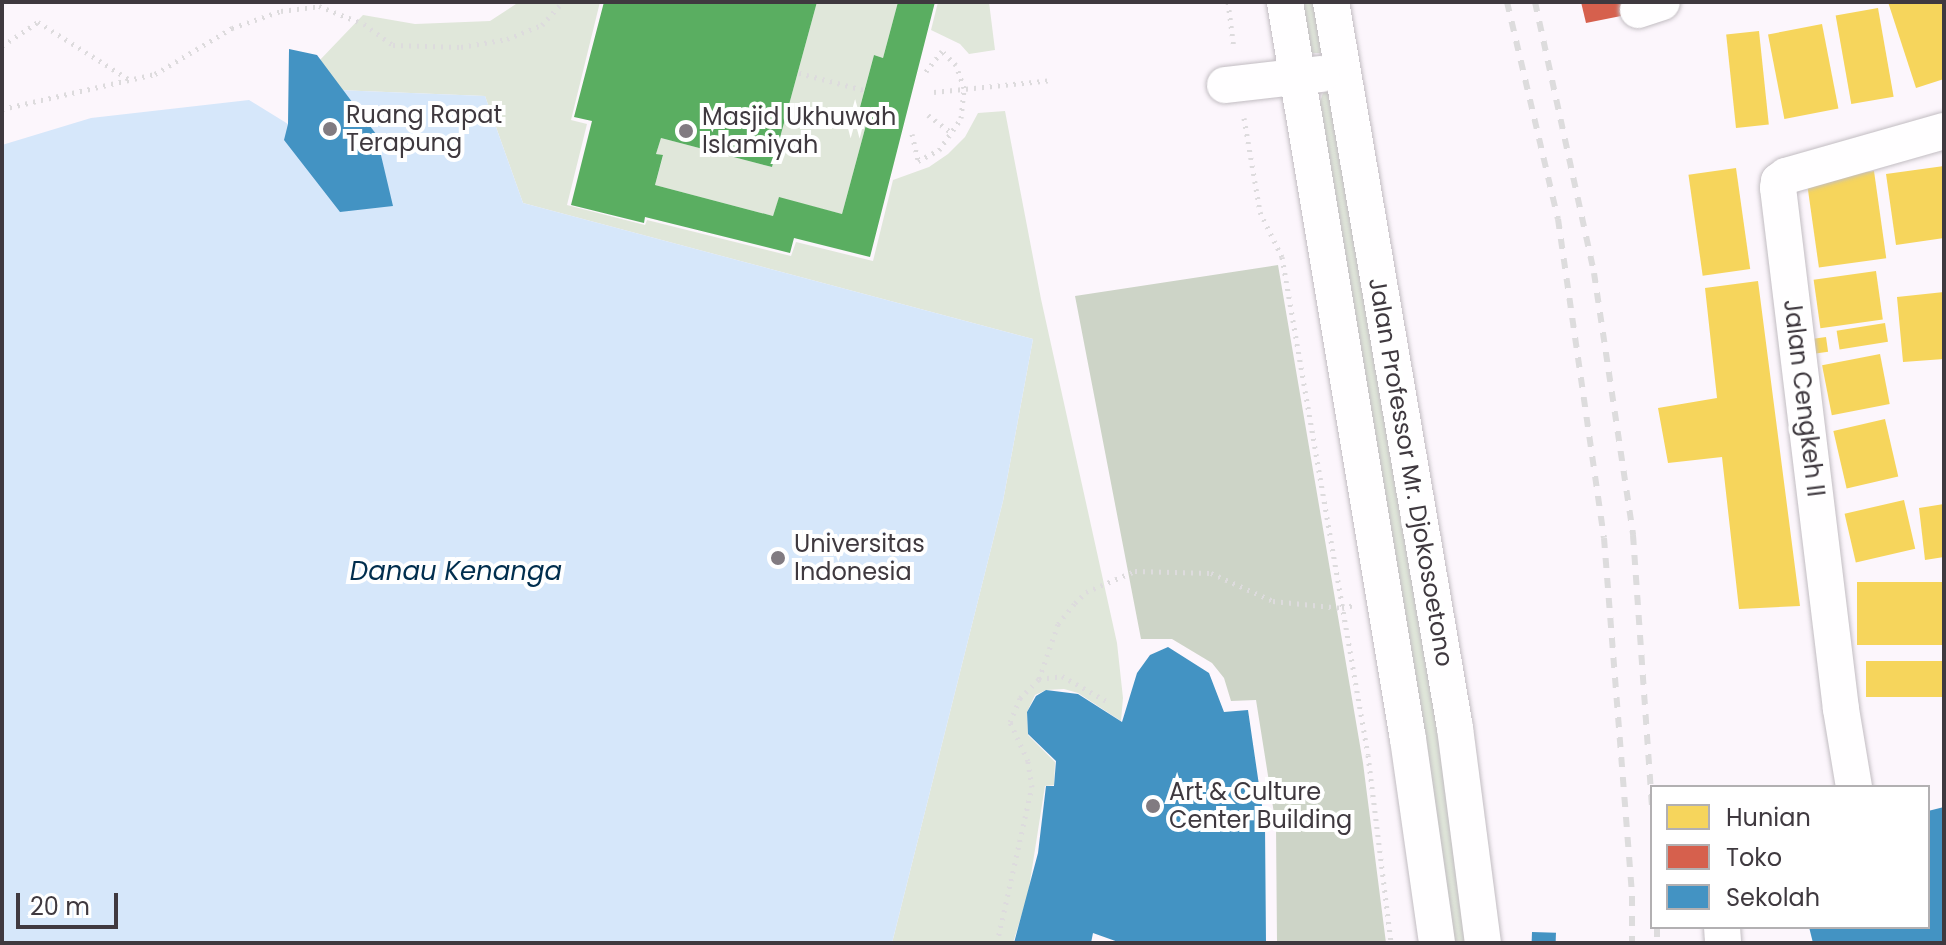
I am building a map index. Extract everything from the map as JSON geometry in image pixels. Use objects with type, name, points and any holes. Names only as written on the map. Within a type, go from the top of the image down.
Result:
[{"type":"street","name":"Jalan Professor Mr. Djokosoetono","points":[[1285,2],[1385,599],[1437,943]]},
{"type":"street","name":"Jalan Professor Mr. Djokosoetono","points":[[1331,2],[1455,728],[1483,943]]},
{"type":"street","points":[[1232,85],[1342,71]]},
{"type":"street","name":"Jalan Cengkeh II","points":[[1854,785],[1841,709],[1778,188],[1779,181],[1786,176],[1944,131]]},
{"type":"path","points":[[2,109],[155,74],[232,28],[281,11],[319,6],[364,24],[393,45],[461,47],[507,39],[542,25],[563,2]]},
{"type":"path","points":[[1228,2],[1232,85],[1260,212],[1282,257],[1368,755],[1391,943]]},
{"type":"path","points":[[2,46],[38,22],[131,81]]},
{"type":"path","points":[[912,134],[918,161],[939,150],[953,134],[961,118],[964,88],[956,65],[942,51],[925,73]]},
{"type":"path","points":[[799,73],[864,90]]},
{"type":"path","points":[[934,92],[1052,80]]},
{"type":"path","points":[[928,115],[953,134]]},
{"type":"path","points":[[997,943],[1032,787],[1028,761],[1010,722],[1020,698],[1039,679],[1058,624],[1086,592],[1135,571],[1211,573],[1273,601],[1342,608],[1385,599]]},
{"type":"path","points":[[1039,679],[1062,676],[1110,703]]},
{"type":"shaded area","points":[[519,2],[600,2],[571,120],[587,124],[567,205],[645,225],[647,220],[791,256],[796,242],[873,261],[893,180],[929,167],[948,154],[965,137],[978,113],[1005,111],[1041,299],[1117,643],[1123,698],[1121,721],[1078,693],[1064,689],[1046,690],[1035,695],[1027,712],[1028,735],[1055,762],[1054,785],[1045,786],[1028,894],[1013,943],[892,943],[1003,501],[1033,339],[523,203],[485,96],[337,90],[318,62],[363,15],[415,24],[490,21]]},
{"type":"shaded area","points":[[817,2],[898,2],[883,58],[874,55],[856,121],[866,125],[842,214],[779,198],[773,216],[655,185],[663,156],[656,154],[661,138],[772,167]]},
{"type":"shaded area","points":[[938,2],[989,2],[995,50],[969,54],[960,44],[931,30]]},
{"type":"shaded area","points":[[1298,2],[1321,2],[1325,48],[1320,53],[1312,53],[1306,47]]},
{"type":"shaded area","points":[[1328,91],[1440,732],[1470,943],[1453,943],[1319,105],[1323,93]]},
{"type":"shaded area","points":[[1278,265],[1363,763],[1386,943],[1277,943],[1276,826],[1256,700],[1231,701],[1224,678],[1212,663],[1172,639],[1141,639],[1075,296]]},
{"type":"water","name":"Danau Kenanga","points":[[337,90],[485,96],[523,203],[1033,339],[1003,501],[892,943],[2,943],[2,145],[91,118],[249,100],[288,124],[392,206],[376,134]]},
{"type":"building: Hunian","points":[[1888,2],[1944,2],[1944,79],[1916,88]]},
{"type":"building: Hunian","points":[[1878,8],[1894,97],[1851,104],[1836,15]]},
{"type":"building: Hunian","points":[[1822,24],[1838,108],[1784,119],[1768,34]]},
{"type":"building: Hunian","points":[[1759,31],[1769,124],[1736,128],[1726,34]]},
{"type":"building: Hunian","points":[[1944,166],[1944,238],[1896,245],[1886,174]]},
{"type":"building: Hunian","points":[[1736,168],[1750,269],[1703,276],[1688,175]]},
{"type":"building: Hunian","points":[[1874,171],[1886,258],[1819,268],[1807,180]]},
{"type":"building: Hunian","points":[[1876,271],[1883,320],[1820,328],[1814,280]]},
{"type":"building: Hunian","points":[[1758,281],[1800,606],[1739,609],[1722,457],[1668,463],[1658,408],[1717,398],[1705,288]]},
{"type":"building: Hunian","points":[[1944,292],[1944,359],[1903,362],[1897,297]]},
{"type":"building: Hunian","points":[[1885,323],[1888,342],[1840,349],[1837,331]]},
{"type":"building: Hunian","points":[[1826,337],[1828,352],[1803,355],[1801,340]]},
{"type":"building: Hunian","points":[[1880,354],[1890,404],[1832,415],[1822,365]]},
{"type":"building: Hunian","points":[[1885,419],[1898,476],[1847,488],[1833,431]]},
{"type":"building: Hunian","points":[[1904,500],[1915,549],[1856,562],[1845,514]]},
{"type":"building: Hunian","points":[[1944,504],[1944,557],[1925,560],[1919,508]]},
{"type":"building: Hunian","points":[[1857,582],[1944,582],[1944,645],[1857,645]]},
{"type":"building: Hunian","points":[[1866,661],[1944,661],[1944,697],[1866,697]]},
{"type":"building: Toko","points":[[1581,2],[1623,2],[1626,15],[1586,23]]},
{"type":"building: Sekolah","name":"Ruang Rapat Terapung","points":[[289,49],[317,55],[376,134],[393,206],[340,212],[284,140],[288,124]]},
{"type":"building: Sekolah","name":"Art & Culture Center Building","points":[[1168,647],[1209,673],[1224,712],[1248,710],[1265,826],[1266,943],[1121,943],[1093,933],[1091,943],[1014,943],[1038,853],[1046,786],[1054,786],[1056,761],[1028,734],[1027,712],[1036,696],[1046,690],[1078,694],[1122,722],[1137,673],[1150,655]]},
{"type":"building: Sekolah","points":[[1944,807],[1944,943],[1813,943],[1810,929],[1930,929],[1930,810]]},
{"type":"building: Sekolah","points":[[1532,932],[1556,933],[1556,943],[1532,943]]},
{"type":"building: Publik","name":"Masjid Ukhuwah Islamiyah","points":[[604,2],[817,2],[772,167],[661,138],[656,154],[663,155],[655,185],[773,216],[779,197],[842,214],[866,125],[856,122],[874,55],[883,58],[898,2],[935,2],[870,257],[794,238],[790,253],[645,217],[644,223],[571,205],[592,121],[574,117]]},
{"type":"railway","points":[[1507,2],[1558,219],[1604,538],[1632,896],[1632,943]]},
{"type":"railway","points":[[1535,2],[1594,273],[1633,535],[1650,785]]},
{"type":"railway","points":[[1657,929],[1657,943]]},
{"type":"place","name":"Ruang Rapat Terapung","points":[[330,129]]},
{"type":"place","name":"Masjid Ukhuwah Islamiyah","points":[[686,131]]},
{"type":"place","name":"Universitas Indonesia","points":[[778,558]]},
{"type":"place","name":"Art & Culture Center Building","points":[[1153,806]]}]
